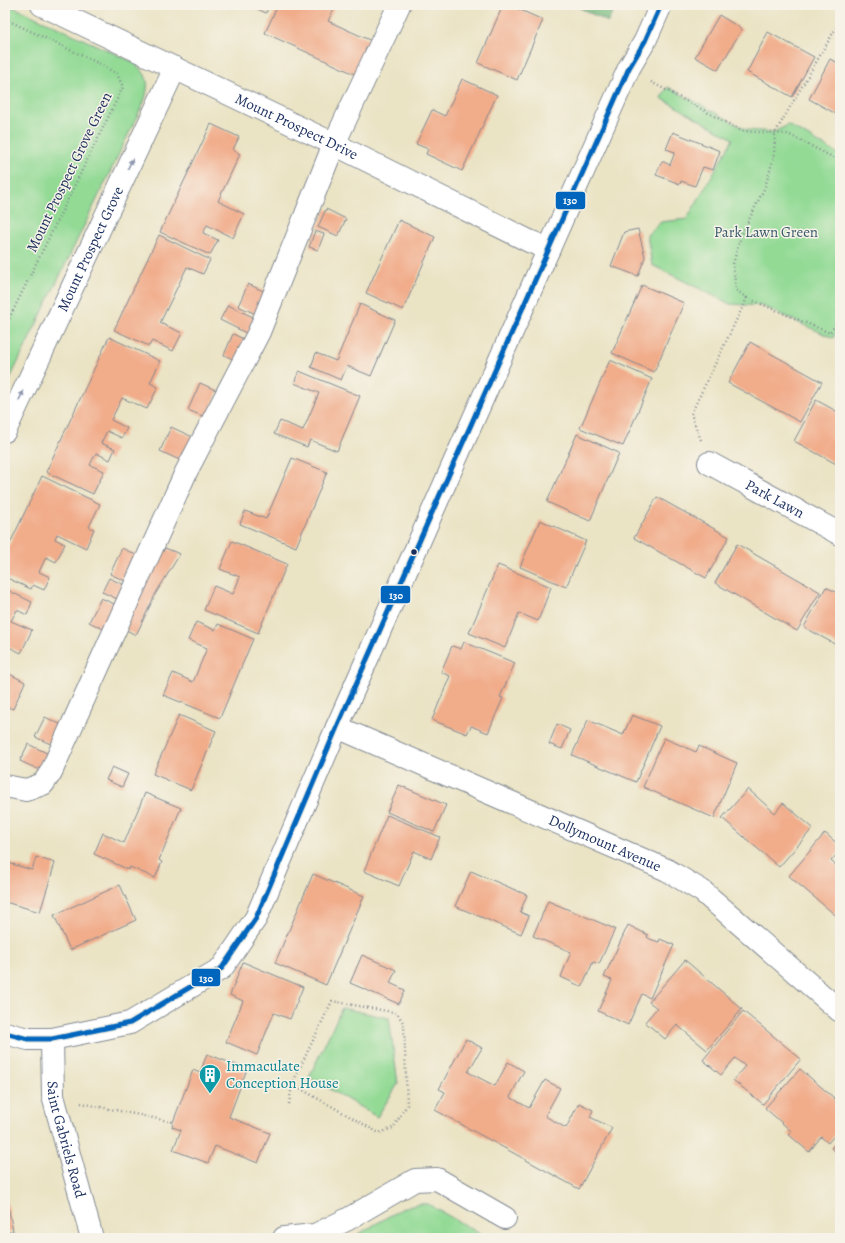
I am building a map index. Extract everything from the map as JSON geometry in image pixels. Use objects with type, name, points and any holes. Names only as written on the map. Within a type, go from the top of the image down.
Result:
[{"type":"street","name":"Mount Prospect Drive","points":[[42,5],[334,144],[529,241],[549,249]]},
{"type":"street","points":[[5,786],[26,790],[44,784],[51,772],[186,472],[259,332],[334,144],[399,5]]},
{"type":"street","points":[[5,1033],[28,1039],[52,1039],[130,1023],[222,968],[256,918],[337,727],[450,468],[549,249],[628,68],[645,41],[661,5]]},
{"type":"street","name":"Mount Prospect Grove","points":[[5,431],[175,68]]},
{"type":"street","name":"Park Lawn","points":[[709,463],[840,534]]},
{"type":"street","name":"Dollymount Avenue","points":[[337,727],[667,870],[702,892],[840,1011]]},
{"type":"street","name":"Saint Gabriels Road","points":[[52,1039],[53,1096],[92,1238]]},
{"type":"street","points":[[284,1238],[315,1236],[348,1219],[415,1180],[437,1179],[505,1218]]},
{"type":"path","name":"Mount Prospect Grove Green","points":[[5,19],[102,65],[117,74],[123,87],[5,327]]},
{"type":"path","points":[[840,21],[775,133],[774,157],[765,187],[741,236],[732,264],[736,290],[747,298],[830,333],[840,318]]},
{"type":"path","points":[[628,68],[742,132],[788,134],[840,161]]},
{"type":"path","points":[[709,463],[691,414],[747,298]]},
{"type":"path","points":[[289,1104],[292,1084],[332,1001],[397,1013],[404,1024],[407,1105],[393,1128],[379,1132],[292,1084]]},
{"type":"path","points":[[53,1096],[174,1122]]},
{"type":"green space","points":[[5,5],[9,5],[133,62],[145,75],[147,80],[147,90],[144,102],[5,389]]},
{"type":"green space","points":[[574,5],[616,5],[608,22]]},
{"type":"green space","name":"Park Lawn Green","points":[[668,87],[747,130],[774,132],[788,125],[840,155],[840,326],[833,338],[762,306],[730,304],[652,265],[647,235],[661,222],[687,219],[733,139],[661,98]]},
{"type":"green space","points":[[342,1008],[389,1018],[398,1084],[377,1117],[309,1077]]},
{"type":"green space","points":[[419,1204],[428,1204],[487,1238],[352,1238],[401,1209]]},
{"type":"building","points":[[248,5],[269,5],[266,13]]},
{"type":"building","points":[[278,5],[301,5],[299,8],[305,10],[307,5],[336,5],[328,21],[376,43],[361,77],[265,33]]},
{"type":"building","points":[[503,5],[509,5],[543,20],[517,80],[478,63]]},
{"type":"building","points":[[719,15],[742,29],[718,70],[695,57]]},
{"type":"building","points":[[768,32],[814,57],[792,97],[747,72]]},
{"type":"building","points":[[830,59],[840,64],[840,116],[809,99]]},
{"type":"building","points":[[462,79],[497,95],[462,171],[426,154],[428,149],[416,144],[432,110],[445,116]]},
{"type":"building","points":[[211,124],[239,137],[233,150],[240,154],[218,201],[244,214],[233,238],[207,225],[203,233],[218,240],[210,255],[160,232]]},
{"type":"building","points":[[673,132],[720,151],[713,170],[703,167],[695,186],[681,181],[680,184],[656,175],[662,161],[670,165],[675,152],[666,149]]},
{"type":"building","points":[[326,209],[346,219],[338,236],[318,227]]},
{"type":"building","points":[[399,220],[435,237],[403,310],[366,293]]},
{"type":"building","points":[[638,229],[645,257],[638,276],[611,266],[624,232]]},
{"type":"building","points":[[315,231],[324,234],[318,250],[309,247]]},
{"type":"building","points":[[159,235],[210,260],[203,274],[187,267],[160,323],[182,333],[173,351],[152,341],[149,346],[114,330]]},
{"type":"building","points":[[248,284],[268,293],[258,315],[238,306]]},
{"type":"building","points":[[642,285],[684,303],[654,372],[612,353]]},
{"type":"building","points":[[360,304],[395,320],[371,376],[347,366],[341,380],[311,367],[316,353],[336,361]]},
{"type":"building","points":[[228,305],[255,318],[248,334],[220,320]]},
{"type":"building","points":[[233,334],[248,341],[239,362],[224,355]]},
{"type":"building","points":[[109,337],[160,361],[150,383],[158,387],[147,409],[122,398],[111,420],[127,428],[122,438],[107,431],[101,443],[115,449],[110,460],[96,453],[90,465],[104,471],[93,494],[46,472]]},
{"type":"building","points":[[750,342],[822,382],[800,422],[728,383]]},
{"type":"building","points":[[610,360],[652,379],[623,446],[580,428]]},
{"type":"building","points":[[299,371],[360,396],[337,451],[310,440],[307,447],[274,434],[280,421],[303,430],[319,393],[294,383]]},
{"type":"building","points":[[200,383],[218,391],[207,418],[188,410]]},
{"type":"building","points":[[816,400],[840,413],[840,466],[794,441]]},
{"type":"building","points":[[171,427],[197,439],[186,463],[160,451]]},
{"type":"building","points":[[577,434],[619,453],[590,521],[547,502]]},
{"type":"building","points":[[292,458],[327,472],[296,547],[240,524],[245,511],[266,519]]},
{"type":"building","points":[[42,476],[100,504],[89,527],[94,529],[86,548],[57,534],[55,539],[65,544],[56,562],[46,557],[39,572],[50,577],[44,590],[33,585],[31,589],[5,577],[5,554]]},
{"type":"building","points":[[657,497],[729,537],[706,578],[634,538]]},
{"type":"building","points":[[540,520],[586,541],[566,587],[520,567]]},
{"type":"building","points":[[232,541],[287,564],[258,633],[204,610],[214,586],[233,594],[240,577],[220,569]]},
{"type":"building","points":[[737,544],[820,592],[797,631],[715,583]]},
{"type":"building","points":[[122,548],[144,559],[132,584],[110,574]]},
{"type":"building","points":[[165,548],[180,554],[156,593],[136,635],[122,628],[141,586]]},
{"type":"building","points":[[498,565],[551,587],[538,621],[519,613],[505,648],[469,633]]},
{"type":"building","points":[[109,578],[131,588],[124,602],[102,592]]},
{"type":"building","points":[[826,587],[840,594],[840,647],[804,627]]},
{"type":"building","points":[[5,589],[32,602],[27,615],[17,610],[11,621],[32,630],[21,653],[5,645]]},
{"type":"building","points":[[101,598],[121,607],[109,632],[89,622]]},
{"type":"building","points":[[196,622],[215,630],[218,624],[253,639],[220,718],[163,695],[173,673],[193,682],[207,648],[188,640]]},
{"type":"building","points":[[464,642],[515,663],[500,697],[503,698],[488,733],[471,726],[467,734],[432,720],[450,676],[441,672],[452,646],[461,649]]},
{"type":"building","points":[[8,673],[25,682],[13,709],[5,706],[5,679]]},
{"type":"building","points":[[179,715],[216,731],[191,790],[153,774]]},
{"type":"building","points":[[632,715],[660,726],[636,782],[572,755],[588,720],[623,735]]},
{"type":"building","points":[[45,717],[64,726],[55,746],[35,737]]},
{"type":"building","points":[[557,724],[570,730],[562,749],[549,744]]},
{"type":"building","points":[[664,738],[696,752],[699,746],[737,763],[714,818],[643,787]]},
{"type":"building","points":[[28,744],[49,754],[42,771],[20,761]]},
{"type":"building","points":[[112,767],[128,774],[122,787],[106,780]]},
{"type":"building","points":[[399,785],[446,805],[434,832],[387,812]]},
{"type":"building","points":[[748,789],[775,813],[783,803],[813,828],[779,867],[722,818]]},
{"type":"building","points":[[145,793],[181,808],[159,860],[162,862],[155,878],[130,867],[129,870],[94,854],[103,833],[124,843]]},
{"type":"building","points":[[387,815],[440,837],[431,859],[414,851],[399,886],[364,871]]},
{"type":"building","points":[[825,833],[840,846],[840,851],[831,861],[840,869],[840,919],[789,876]]},
{"type":"building","points":[[36,857],[55,863],[40,912],[5,902],[5,862],[32,870]]},
{"type":"building","points":[[471,871],[527,895],[520,912],[529,916],[521,934],[455,906]]},
{"type":"building","points":[[313,874],[364,896],[326,985],[275,963]]},
{"type":"building","points":[[120,885],[136,920],[70,950],[54,915]]},
{"type":"building","points":[[548,901],[615,929],[599,964],[593,962],[582,987],[561,977],[571,952],[533,936]]},
{"type":"building","points":[[628,925],[648,935],[647,937],[650,939],[659,942],[660,939],[674,945],[650,998],[642,994],[628,1025],[598,1011],[612,980],[604,977]]},
{"type":"building","points":[[362,955],[396,970],[390,983],[405,990],[399,1004],[350,983]]},
{"type":"building","points":[[685,960],[742,1009],[707,1050],[677,1025],[665,1039],[645,1022],[657,1008],[649,1002]]},
{"type":"building","points":[[243,962],[303,987],[290,1019],[274,1013],[257,1055],[226,1042],[243,1001],[230,995]]},
{"type":"building","points":[[743,1011],[801,1059],[763,1104],[733,1080],[745,1066],[735,1058],[721,1075],[703,1060]]},
{"type":"building","points":[[466,1039],[482,1048],[468,1072],[495,1086],[508,1062],[524,1071],[510,1097],[529,1108],[545,1080],[560,1088],[545,1116],[566,1128],[579,1103],[593,1110],[590,1117],[612,1128],[579,1189],[435,1110],[445,1092],[439,1089]]},
{"type":"building","name":"Immaculate Conception House","points":[[207,1054],[247,1069],[229,1117],[270,1133],[258,1163],[215,1146],[208,1163],[173,1150],[181,1130],[172,1127],[173,1122],[193,1070],[200,1073]]},
{"type":"building","points":[[800,1069],[840,1103],[840,1129],[828,1143],[821,1137],[809,1152],[788,1134],[791,1131],[765,1108]]},
{"type":"building","points":[[840,1138],[840,1155],[831,1148]]},
{"type":"building","points":[[5,1191],[13,1231],[5,1233]]},
{"type":"transit line","name":"130","points":[[5,1033],[28,1039],[52,1039],[130,1023],[222,968],[256,918],[337,727],[629,68],[645,41],[661,5]]},
{"type":"place","name":"Immaculate Conception House","points":[[210,1094]]}]
